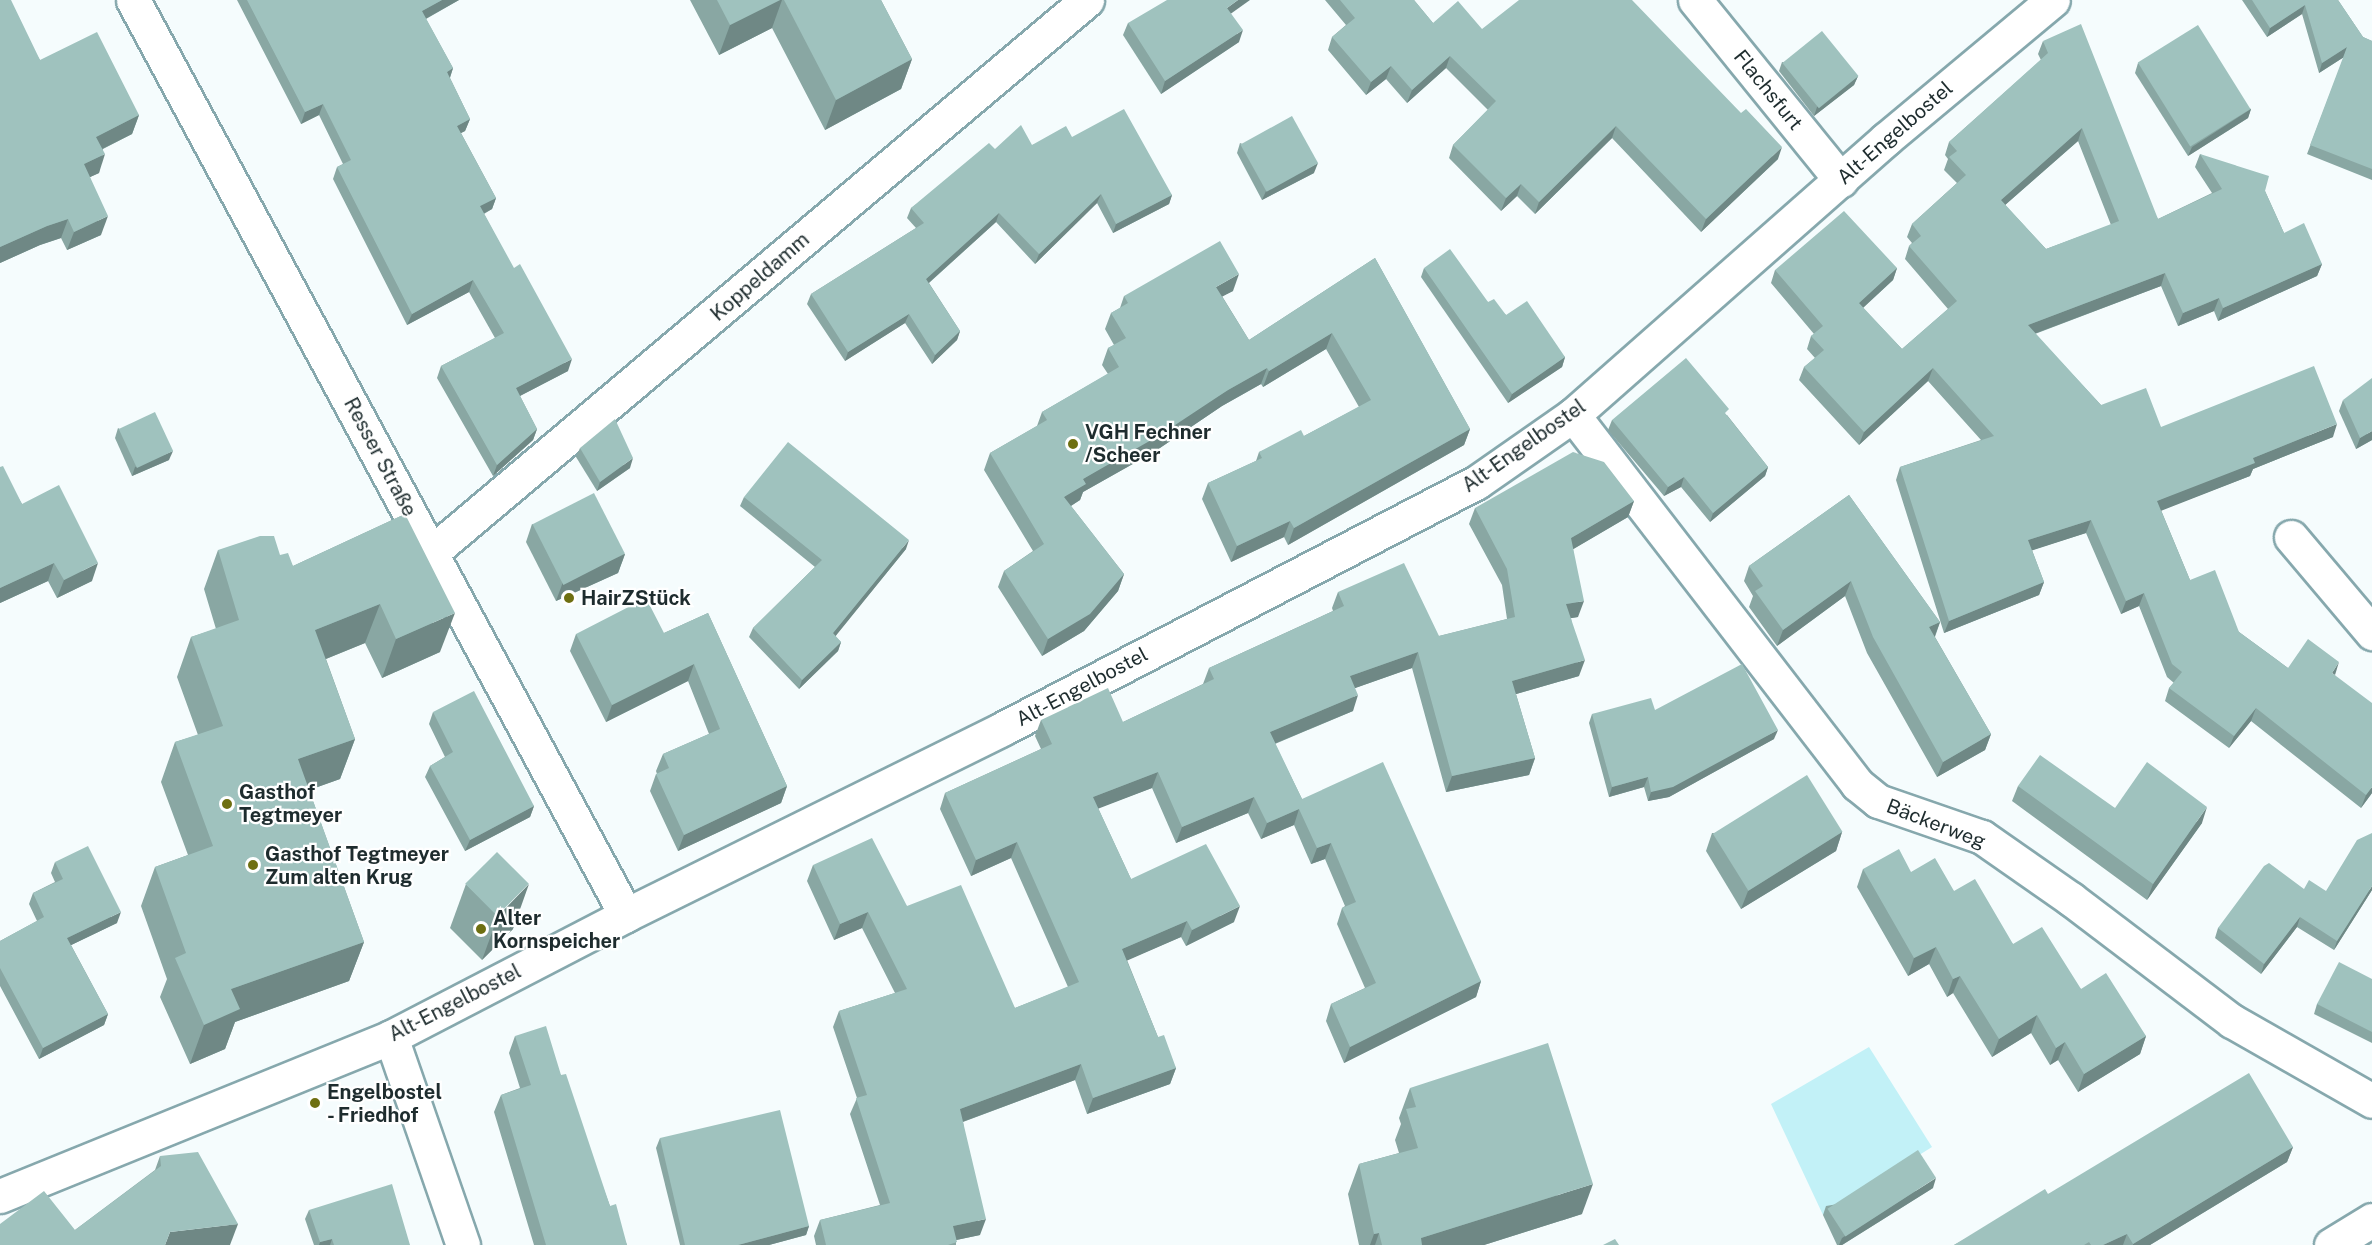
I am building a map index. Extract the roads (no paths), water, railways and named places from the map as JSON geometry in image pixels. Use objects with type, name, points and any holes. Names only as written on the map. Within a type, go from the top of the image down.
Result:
[{"type":"street","name":"Resser Straße","points":[[133,0],[626,915]]},
{"type":"street","name":"Koppeldamm","points":[[431,553],[1088,0]]},
{"type":"street","name":"Flachsfurt","points":[[1695,0],[1841,180]]},
{"type":"street","name":"Alt-Engelbostel","points":[[0,1196],[391,1037],[626,915],[1002,729],[1478,482],[1574,415],[1841,180],[2053,0]]},
{"type":"street","name":"Bäckerweg","points":[[1574,415],[1857,784],[1878,801],[1982,837],[2071,899],[2232,1020],[2372,1101]]},
{"type":"street","points":[[2291,537],[2372,633]]},
{"type":"street","points":[[391,1037],[463,1245]]},
{"type":"street","points":[[2331,1245],[2372,1220]]},
{"type":"place","name":"VGH Fechner /Scheer","points":[[1073,444]]},
{"type":"place","name":"HairZStück","points":[[569,598]]},
{"type":"place","name":"Gasthof Tegtmeyer","points":[[227,804]]},
{"type":"place","name":"Gasthof Tegtmeyer Zum alten Krug","points":[[253,865]]},
{"type":"place","name":"Alter Kornspeicher","points":[[481,929]]},
{"type":"place","name":"Engelbostel - Friedhof","points":[[315,1103]]}]
